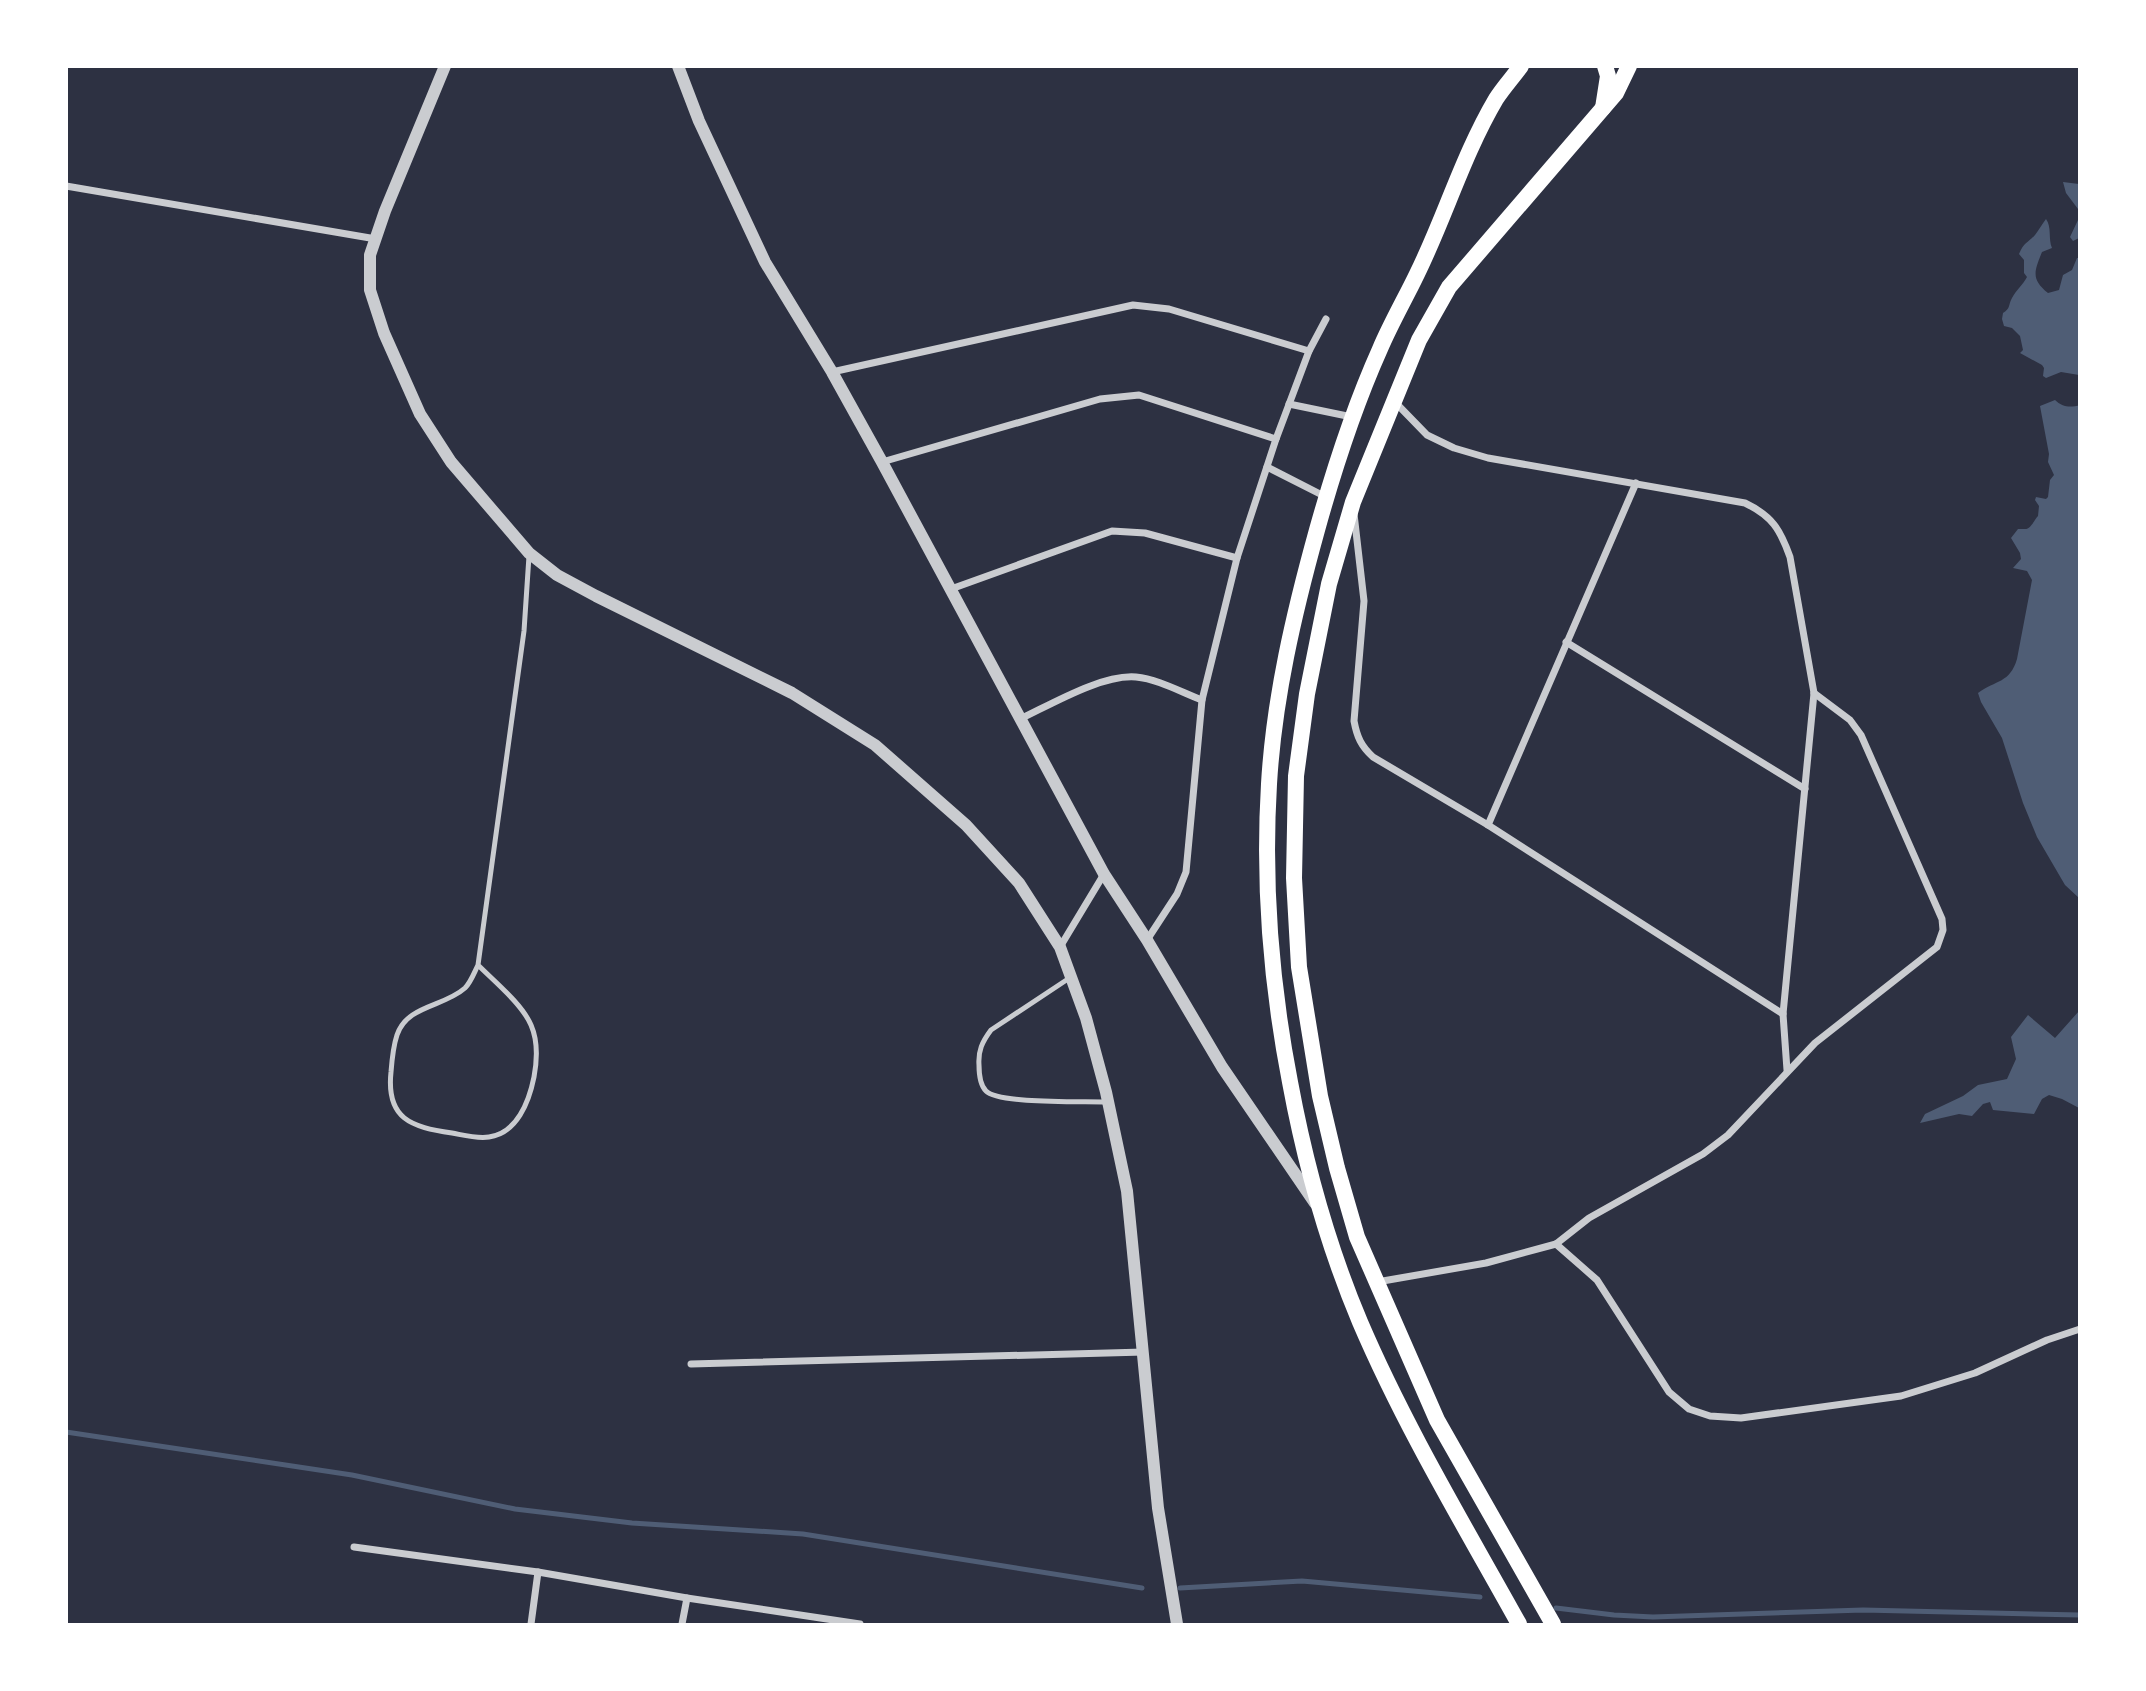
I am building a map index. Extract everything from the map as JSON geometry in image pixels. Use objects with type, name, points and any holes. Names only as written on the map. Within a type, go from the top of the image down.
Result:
[{"type":"main road","points":[[1519,1625],[1400,1406],[1359,1320],[1320,1211],[1297,1120],[1279,1027],[1269,933],[1266,853],[1269,780],[1281,682],[1299,594],[1326,497],[1378,353],[1419,270],[1457,177],[1497,97],[1521,66]]},
{"type":"main road","points":[[1603,108],[1608,76],[1605,66]]},
{"type":"main road","points":[[1553,1625],[1437,1420],[1357,1237],[1320,1096],[1299,967],[1294,878],[1296,776],[1307,694],[1329,584],[1353,502],[1419,340],[1449,287],[1616,93],[1629,66]]},
{"type":"street","points":[[445,66],[384,211],[370,255],[370,290],[384,333],[420,414],[451,462],[529,553],[557,575],[792,693],[875,745],[966,825],[1019,883],[1060,947],[1086,1018],[1127,1191],[1158,1508],[1177,1625]]},
{"type":"street","points":[[678,66],[699,121],[765,262],[883,462],[1104,874],[1147,940],[1222,1067],[1320,1211]]},
{"type":"street","points":[[66,186],[376,239]]},
{"type":"street","points":[[832,372],[1133,306],[1169,309],[1309,351]]},
{"type":"street","points":[[1147,940],[1177,894],[1186,872],[1202,700],[1237,558],[1289,404],[1309,351],[1326,319]]},
{"type":"street","points":[[883,462],[1100,399],[1139,395],[1276,439]]},
{"type":"street","points":[[1394,400],[1427,435],[1454,448],[1488,458],[1745,503],[1772,520],[1783,536],[1790,557],[1814,693],[1783,1014],[1787,1070]]},
{"type":"street","points":[[1289,404],[1353,417]]},
{"type":"street","points":[[1267,467],[1326,497]]},
{"type":"street","points":[[1488,825],[1636,483]]},
{"type":"street","points":[[1353,502],[1364,601],[1354,721],[1362,746],[1373,757],[1488,825],[1783,1014]]},
{"type":"street","points":[[951,589],[1112,531],[1145,533],[1237,558]]},
{"type":"street","points":[[1566,642],[1805,789]]},
{"type":"street","points":[[1019,719],[1094,685],[1124,677],[1150,680],[1202,700]]},
{"type":"street","points":[[1377,1283],[1486,1263],[1556,1244],[1589,1218],[1703,1154],[1728,1135],[1815,1043],[1937,947],[1943,930],[1942,919],[1861,735],[1843,714],[1814,693]]},
{"type":"street","points":[[1060,947],[1104,874]]},
{"type":"street","points":[[1556,1244],[1597,1280],[1670,1392],[1689,1409],[1710,1416],[1741,1418],[1901,1396],[1975,1373],[2047,1340],[2080,1329]]},
{"type":"street","points":[[691,1364],[1144,1352]]},
{"type":"street","points":[[354,1547],[538,1572],[831,1623],[860,1625]]},
{"type":"street","points":[[531,1625],[538,1572]]},
{"type":"street","points":[[682,1625],[687,1598]]},
{"type":"lane","points":[[478,965],[524,1013],[532,1027],[536,1045],[532,1089],[524,1109],[514,1124],[491,1137],[426,1129],[407,1120],[391,1099],[392,1058],[398,1032],[406,1019],[467,986],[478,965],[524,631],[529,553]]},
{"type":"lane","points":[[1071,977],[991,1030],[978,1054],[979,1075],[984,1090],[992,1096],[1012,1100],[1108,1102]]},
{"type":"water","points":[[2063,182],[2079,184],[2079,238],[2073,241],[2070,237],[2078,220],[2078,209],[2066,193]]},
{"type":"water","points":[[2046,219],[2052,248],[2042,252],[2037,265],[2039,284],[2048,293],[2059,290],[2063,275],[2072,270],[2079,258],[2079,375],[2061,372],[2046,378],[2043,376],[2042,365],[2020,353],[2023,350],[2020,336],[2012,328],[2004,326],[2002,319],[2003,313],[2027,277],[2024,273],[2024,260],[2019,254]]},
{"type":"water","points":[[2055,400],[2066,406],[2080,405],[2079,898],[2065,885],[2037,837],[2002,738],[1978,693],[2006,677],[2017,659],[2032,580],[2027,571],[2013,568],[2021,559],[2011,538],[2018,529],[2029,528],[2038,516],[2036,497],[2048,497],[2050,480],[2054,475],[2048,462],[2049,454],[2040,406]]},
{"type":"water","points":[[2079,1011],[2079,1108],[2049,1095],[2042,1099],[2034,1114],[1993,1110],[1990,1102],[1983,1104],[1972,1116],[1959,1114],[1920,1123],[1925,1114],[1963,1096],[1978,1085],[2007,1079],[2016,1059],[2011,1037],[2028,1015],[2055,1038]]},
{"type":"waterway","points":[[66,1432],[352,1475],[515,1509],[632,1523],[803,1534],[1142,1588]]},
{"type":"waterway","points":[[1180,1588],[1302,1581],[1480,1597]]},
{"type":"waterway","points":[[1556,1608],[1653,1617],[1863,1610],[2080,1615]]}]
